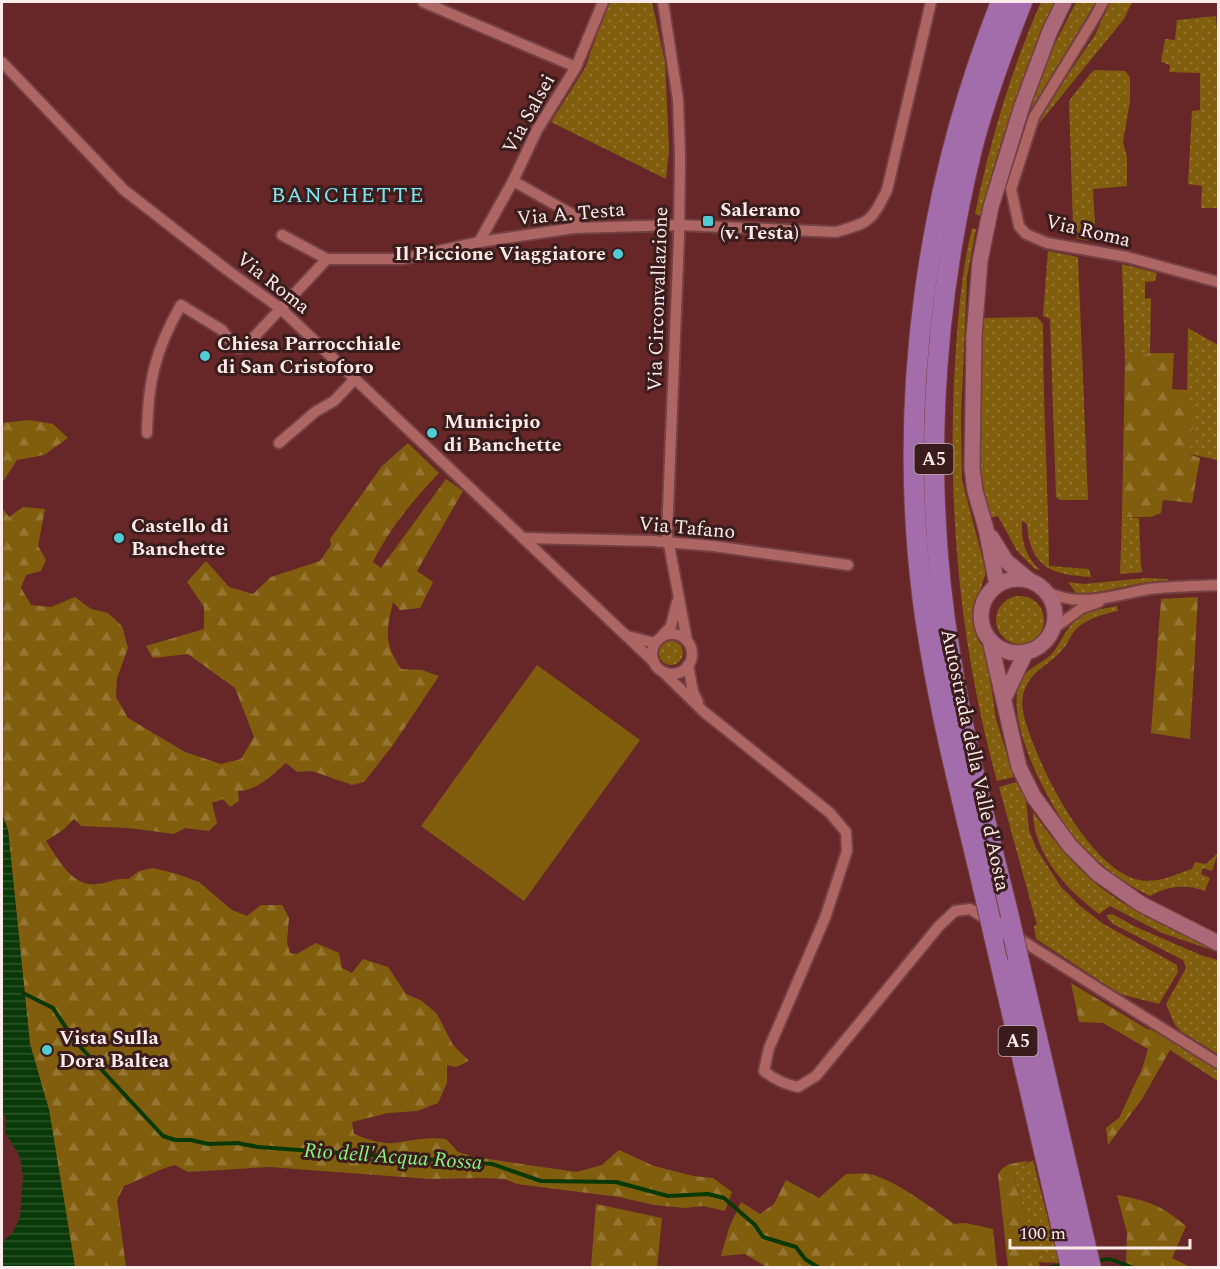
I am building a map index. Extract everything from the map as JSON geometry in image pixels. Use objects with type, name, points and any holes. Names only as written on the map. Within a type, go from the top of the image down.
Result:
[{"type":"highway","name":"Autostrada della Valle d'Aosta","points":[[1001,2],[966,102],[934,233],[920,336],[915,422],[915,498],[923,599],[941,710],[994,936],[1052,1142],[1080,1263]]},
{"type":"highway","name":"Autostrada della Valle d'Aosta","points":[[1022,2],[984,109],[962,196],[940,331],[934,441],[938,554],[950,658],[1018,957],[1052,1142]]},
{"type":"main road","points":[[997,585],[986,529],[975,491],[971,437],[974,336],[980,261],[991,207],[1022,106],[1050,31],[1064,2]]},
{"type":"main road","points":[[986,529],[1006,561],[1046,591],[1055,613],[1053,629],[1040,647],[1025,654],[1005,651],[990,640]]},
{"type":"main road","points":[[1029,580],[1011,579],[997,585],[988,594],[982,606],[982,624],[990,640],[1019,767],[1034,797],[1070,846],[1097,873],[1141,904],[1218,943]]},
{"type":"main road","points":[[1004,698],[1025,654]]},
{"type":"street","points":[[423,2],[576,67]]},
{"type":"street","name":"Via Salsei","points":[[479,242],[513,181],[537,130],[576,67],[603,2]]},
{"type":"street","name":"Via Circonvallazione","points":[[663,2],[678,100],[680,156],[667,534],[687,641]]},
{"type":"street","name":"Via A. Testa","points":[[327,259],[403,259],[479,242],[574,228],[679,225],[836,232],[860,225],[874,216],[887,190],[931,2]]},
{"type":"street","name":"Via Roma","points":[[1103,2],[1034,117],[1011,189],[1019,226],[1026,234],[1047,243],[1127,257],[1218,282]]},
{"type":"street","name":"Via Roma","points":[[2,62],[124,190],[226,270],[280,308],[654,662]]},
{"type":"street","points":[[513,181],[579,218],[574,228]]},
{"type":"street","points":[[147,433],[150,379],[167,330],[181,306],[222,330],[233,345],[239,348],[255,336],[327,259],[282,235]]},
{"type":"street","points":[[279,443],[315,412],[334,401],[355,379]]},
{"type":"street","name":"Via Tafano","points":[[523,538],[713,546],[848,565]]},
{"type":"street","points":[[1046,591],[1057,597],[1071,600],[1112,597],[1151,589],[1218,585]]},
{"type":"street","points":[[1053,629],[1082,608],[1112,597]]},
{"type":"street","name":"Via Circonvallazione","points":[[659,640],[671,626],[678,599]]},
{"type":"street","points":[[703,711],[693,692],[688,665],[692,653],[687,641],[676,634],[659,640],[652,656],[663,672],[703,711],[830,813],[846,832],[847,850],[825,918],[765,1062],[764,1071],[778,1082],[798,1088],[816,1076],[947,916],[955,911],[970,909],[1218,1063]]},
{"type":"street","name":"Via Roma","points":[[624,635],[659,640]]},
{"type":"street","points":[[663,672],[668,674],[679,672],[688,665]]},
{"type":"green space","points":[[609,2],[652,2],[665,62],[669,149],[666,179],[551,122],[585,68]]},
{"type":"green space","points":[[1041,2],[1055,2],[1032,54],[1013,107],[980,216],[975,214],[987,160],[1011,80]]},
{"type":"green space","points":[[1076,2],[1096,2],[1029,114],[1043,68]]},
{"type":"green space","points":[[1110,2],[1132,2],[1124,19],[1037,126],[1041,114],[1095,35]]},
{"type":"green space","points":[[1216,16],[1218,208],[1201,208],[1202,186],[1188,184],[1192,111],[1200,110],[1200,73],[1169,72],[1170,65],[1161,62],[1165,39],[1175,40],[1177,20]]},
{"type":"green space","points":[[1095,70],[1125,71],[1130,77],[1130,101],[1123,142],[1127,157],[1127,186],[1093,189],[1096,242],[1078,239],[1073,226],[1069,101]]},
{"type":"green space","points":[[972,228],[976,229],[967,277],[961,417],[962,480],[986,572],[974,610],[974,625],[978,640],[986,652],[996,719],[1014,777],[997,781],[974,683],[955,533],[953,432],[956,343],[962,285]]},
{"type":"green space","points":[[1048,251],[1078,257],[1088,500],[1060,500],[1056,497],[1050,319],[1043,316]]},
{"type":"green space","points":[[1122,264],[1157,273],[1155,281],[1145,282],[1145,299],[1151,298],[1150,353],[1125,359]]},
{"type":"green space","points":[[1037,317],[1043,324],[1049,566],[1089,569],[1091,577],[1064,574],[1045,566],[1032,550],[1027,524],[1022,521],[1025,548],[1040,570],[1035,569],[1017,551],[998,516],[989,518],[979,466],[984,318]]},
{"type":"green space","points":[[1188,328],[1218,345],[1218,460],[1189,454],[1193,430],[1187,390]]},
{"type":"green space","points":[[1150,353],[1174,353],[1172,389],[1187,390],[1193,414],[1189,454],[1200,458],[1192,503],[1163,500],[1161,513],[1151,517],[1122,517],[1125,359]]},
{"type":"green space","points":[[29,420],[53,424],[68,438],[44,455],[17,460],[2,483],[2,423]]},
{"type":"green space","points":[[408,443],[439,473],[402,515],[373,562],[381,568],[446,479],[463,491],[417,571],[433,582],[420,608],[400,610],[393,602],[389,621],[389,644],[401,669],[422,670],[439,676],[393,745],[364,782],[352,785],[312,771],[297,772],[286,763],[258,785],[238,791],[239,801],[230,807],[223,799],[212,803],[217,823],[209,831],[185,828],[174,834],[129,828],[81,826],[74,819],[63,830],[46,841],[61,864],[81,882],[97,884],[129,879],[139,871],[153,868],[177,874],[199,882],[232,910],[247,916],[261,905],[282,905],[289,918],[287,942],[290,953],[297,954],[316,943],[339,953],[342,968],[352,973],[363,959],[388,967],[406,994],[422,1001],[437,1014],[453,1045],[469,1061],[456,1067],[447,1065],[447,1083],[438,1103],[417,1111],[388,1113],[352,1122],[354,1134],[374,1141],[390,1143],[446,1139],[458,1152],[475,1157],[576,1172],[602,1165],[619,1150],[654,1166],[693,1176],[713,1178],[732,1192],[725,1211],[703,1206],[685,1208],[654,1205],[619,1197],[517,1184],[505,1179],[430,1179],[269,1167],[188,1172],[175,1165],[124,1186],[117,1200],[126,1267],[75,1267],[49,1110],[30,1044],[8,830],[2,814],[2,508],[9,517],[23,507],[45,509],[38,546],[46,560],[41,571],[26,575],[21,588],[31,605],[51,607],[75,597],[91,609],[108,613],[122,626],[128,648],[117,678],[116,697],[128,718],[185,752],[221,764],[241,759],[254,737],[235,688],[188,654],[153,658],[146,646],[204,629],[204,607],[187,582],[206,561],[229,587],[253,594],[271,577],[320,561],[331,545],[330,539],[382,466]]},
{"type":"green space","points":[[1122,517],[1139,518],[1143,572],[1120,574]]},
{"type":"green space","points":[[1146,578],[1170,581],[1142,583],[1088,594],[1077,594],[1068,582],[1084,584]]},
{"type":"green space","points":[[1015,596],[1025,596],[1037,603],[1044,615],[1044,625],[1037,637],[1025,644],[1015,644],[1000,633],[996,625],[996,615],[1007,600]]},
{"type":"green space","points":[[1198,597],[1190,739],[1151,733],[1161,599]]},
{"type":"green space","points":[[1117,606],[1118,611],[1093,618],[1077,628],[1063,649],[1034,675],[1026,687],[1022,700],[1025,720],[1046,774],[1058,796],[1071,818],[1101,856],[1118,870],[1135,879],[1150,881],[1192,869],[1195,862],[1206,864],[1218,853],[1212,871],[1203,868],[1201,874],[1210,878],[1205,891],[1191,887],[1177,887],[1150,896],[1119,878],[1100,863],[1082,846],[1064,823],[1041,783],[1022,737],[1017,714],[1017,694],[1022,678],[1051,655],[1078,618],[1091,611]]},
{"type":"green space","points":[[671,641],[680,644],[683,653],[680,662],[671,665],[662,662],[659,653],[662,644]]},
{"type":"green space","points":[[537,665],[640,740],[524,901],[421,826]]},
{"type":"green space","points":[[1017,782],[1026,800],[1029,830],[1036,848],[1061,887],[1102,923],[1177,965],[1178,972],[1159,1004],[1120,994],[1036,939],[1034,926],[1037,925],[999,787]]},
{"type":"green space","points":[[1033,812],[1072,861],[1107,892],[1144,915],[1218,952],[1162,933],[1110,906],[1099,914],[1075,894],[1054,870],[1039,843]]},
{"type":"green space","points":[[1112,914],[1136,927],[1203,956],[1218,960],[1218,1054],[1182,1032],[1175,1025],[1166,1004],[1186,968],[1183,960],[1113,924],[1107,915]]},
{"type":"green space","points":[[1071,983],[1152,1030],[1170,1050],[1142,1099],[1108,1145],[1106,1128],[1119,1118],[1142,1069],[1148,1049],[1103,1023],[1079,1022]]},
{"type":"green space","points":[[1152,1030],[1170,1038],[1218,1069],[1218,1081],[1170,1050]]},
{"type":"green space","points":[[1033,1160],[1059,1263],[1038,1262],[1013,1172]]},
{"type":"green space","points":[[1029,1161],[1013,1173],[1040,1267],[1008,1267],[998,1175],[1007,1165]]},
{"type":"green space","points":[[846,1174],[869,1174],[880,1177],[913,1195],[954,1224],[966,1223],[993,1229],[997,1267],[768,1268],[745,1254],[721,1256],[729,1228],[741,1202],[760,1214],[774,1204],[786,1180],[819,1198]]},
{"type":"green space","points":[[1117,1195],[1154,1205],[1186,1226],[1172,1258],[1190,1267],[1126,1267],[1127,1233]]},
{"type":"green space","points":[[596,1204],[662,1218],[657,1267],[591,1267]]},
{"type":"shaded area","points":[[2,814],[8,830],[30,1044],[49,1110],[75,1267],[2,1267],[2,1243],[13,1232],[20,1218],[23,1177],[20,1157],[5,1132],[6,1119],[2,1111]]},
{"type":"waterway","name":"Rio dell'Acqua Rossa","points":[[23,993],[53,1008],[74,1040],[163,1136],[175,1140],[191,1140],[208,1144],[237,1143],[258,1147],[492,1164],[541,1181],[616,1182],[668,1196],[708,1194],[724,1198],[755,1225],[763,1237],[796,1247],[805,1259],[819,1268]]},
{"type":"waterway","name":"Rio dell'Acqua Rossa","points":[[1095,1261],[1110,1259],[1134,1268]]},
{"type":"waterway","name":"Rio dell'Acqua Rossa","points":[[1048,1268],[1063,1265]]},
{"type":"waterway","name":"Rio dell'Acqua Rossa","points":[[900,1268],[918,1268]]},
{"type":"place","name":"Salerano (v. Testa)","points":[[708,221]]},
{"type":"place","name":"Il Piccione Viaggiatore","points":[[618,254]]},
{"type":"place","name":"Chiesa Parrocchiale di San Cristoforo","points":[[205,356]]},
{"type":"place","name":"Municipio di Banchette","points":[[432,433]]},
{"type":"place","name":"Castello di Banchette","points":[[119,538]]},
{"type":"place","name":"Vista Sulla Dora Baltea","points":[[47,1050]]},
{"type":"district","name":"BANCHETTE","points":[[348,195]]}]
